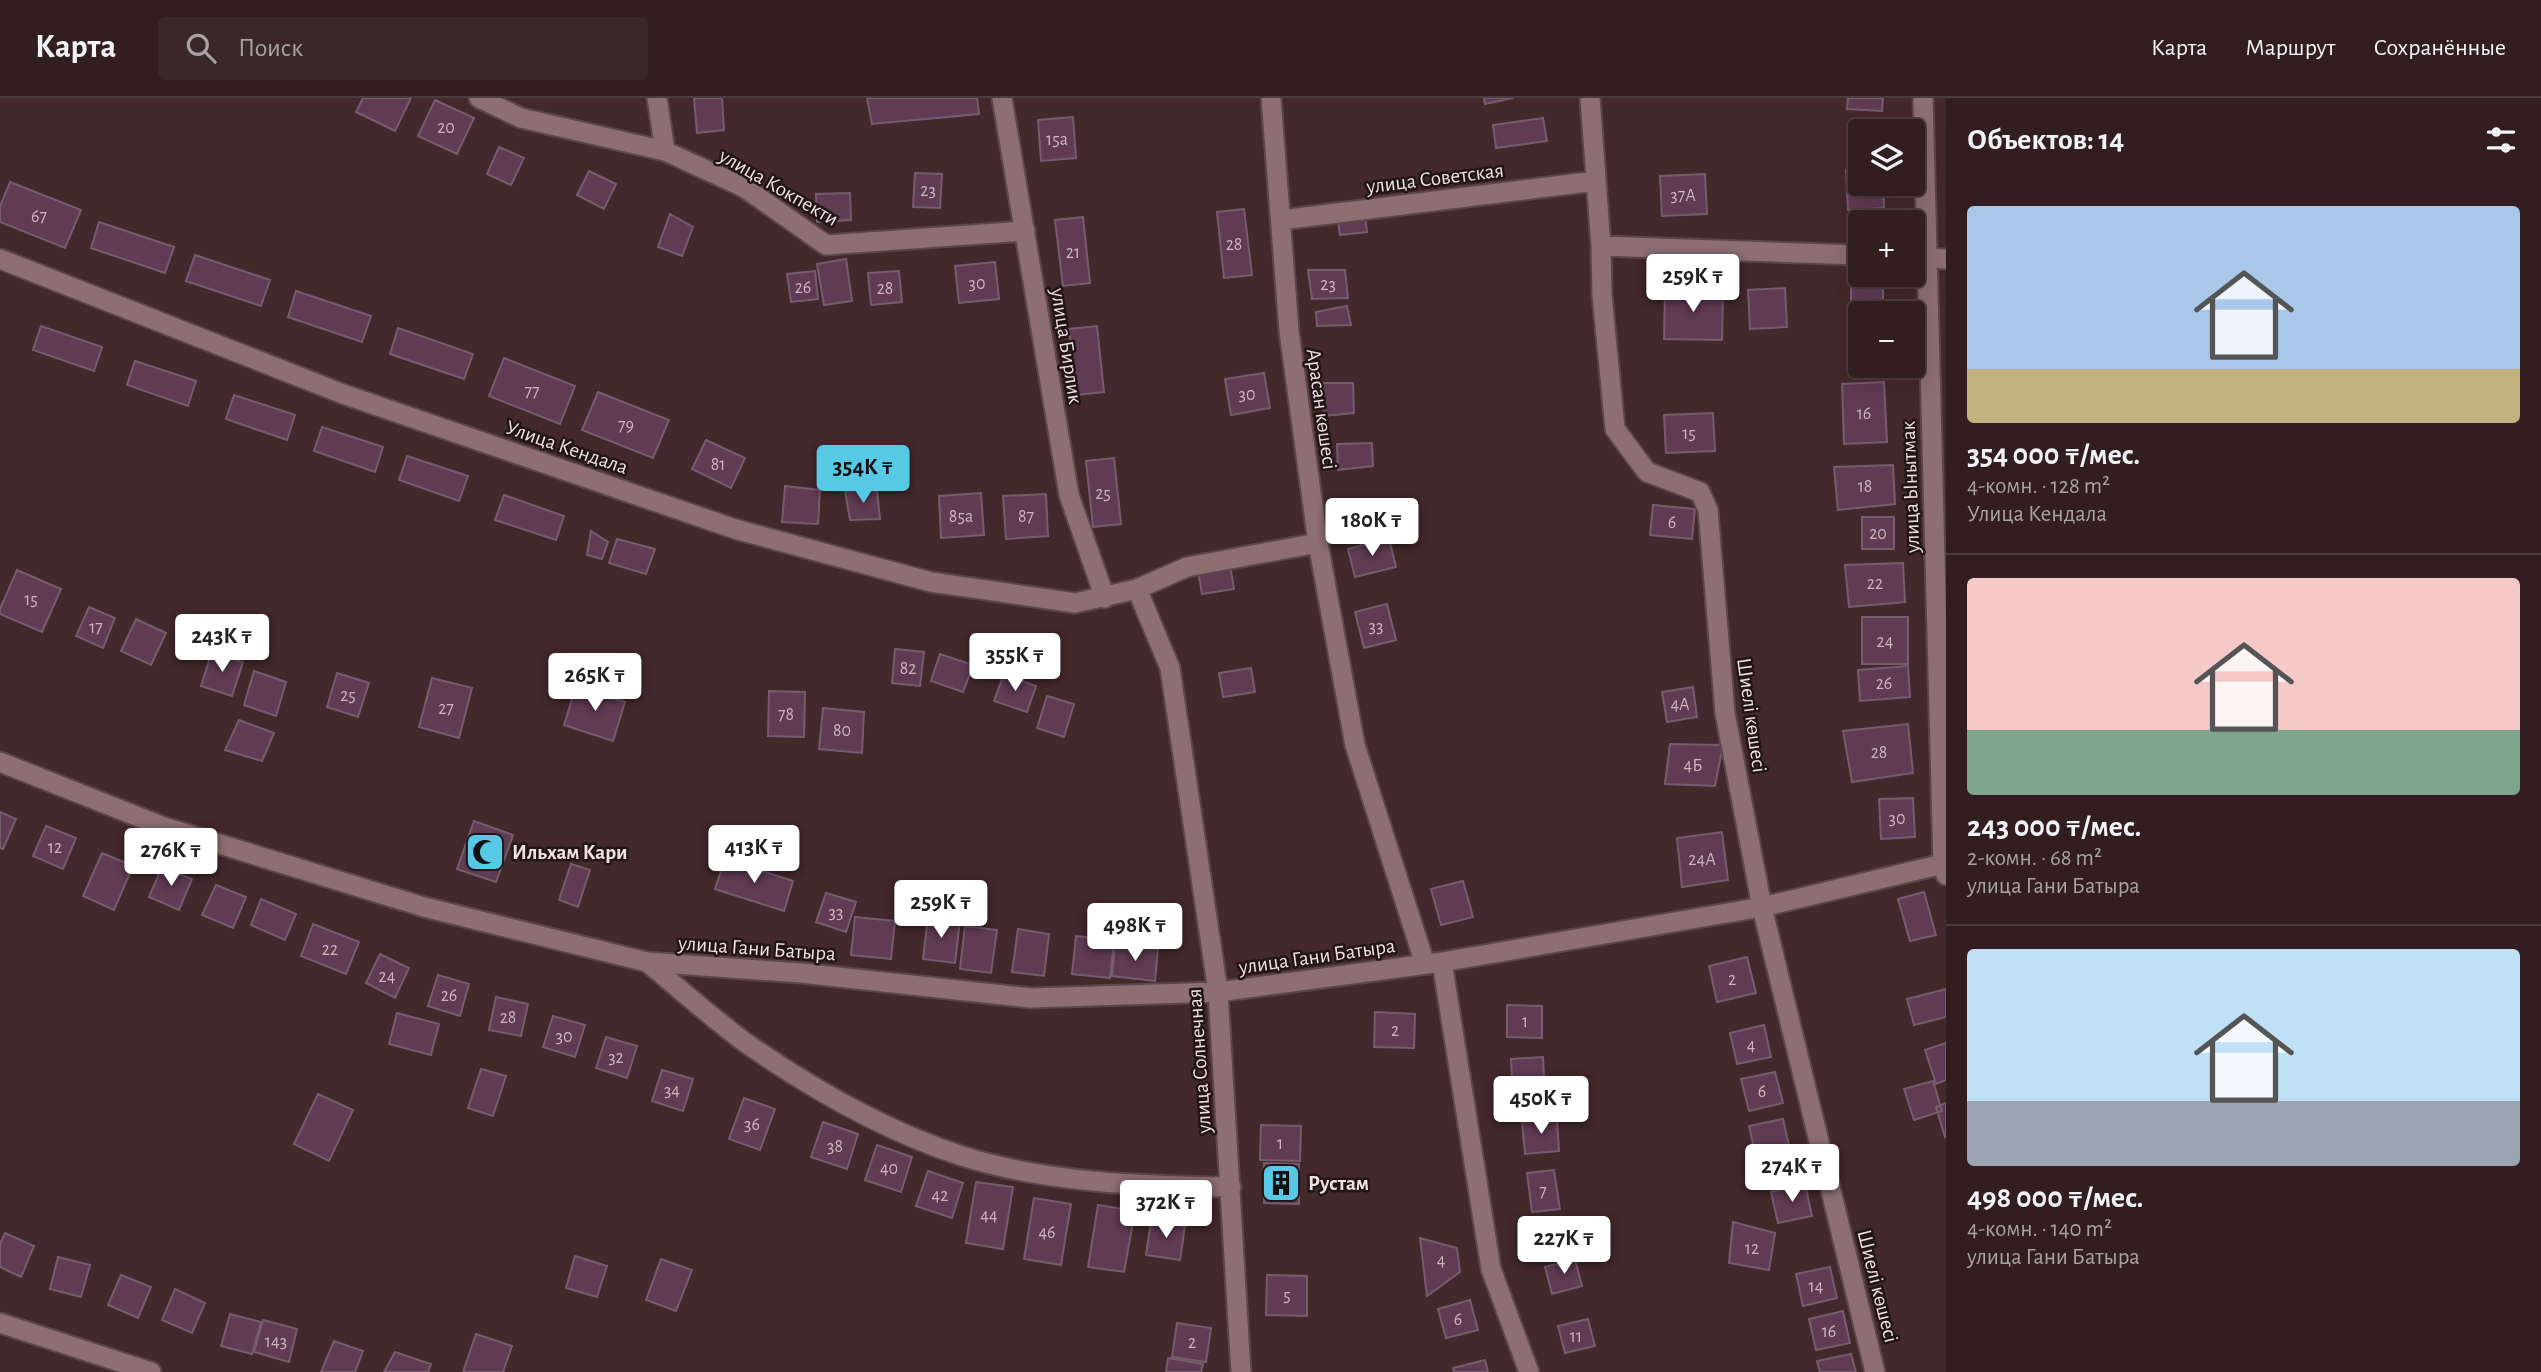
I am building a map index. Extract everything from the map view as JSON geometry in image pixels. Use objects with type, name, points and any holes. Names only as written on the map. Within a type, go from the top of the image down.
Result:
[{"type":"street","name":"улица Кокпекти","points":[[479,98],[521,118],[665,151],[745,188],[826,245],[1025,231]]},
{"type":"street","points":[[657,98],[665,151]]},
{"type":"street","name":"улица Бирлик","points":[[1002,98],[1069,495],[1105,597]]},
{"type":"street","name":"Арасан көшесі","points":[[1271,98],[1289,331],[1318,543],[1355,745],[1434,963],[1491,1269],[1529,1372]]},
{"type":"street","name":"Шиелі көшесі","points":[[1590,98],[1602,295],[1615,429],[1647,472],[1700,492],[1708,510],[1725,713],[1762,907],[1875,1372]]},
{"type":"street","name":"улица Ынытмак","points":[[1923,98],[1945,869]]},
{"type":"street","name":"улица Советская","points":[[1281,220],[1596,181]]},
{"type":"street","points":[[1601,246],[1848,255]]},
{"type":"street","name":"Улица Кендала","points":[[0,259],[343,394],[735,529],[931,582],[1075,603],[1137,589],[1187,567],[1318,543]]},
{"type":"street","name":"улица Солнечная","points":[[1137,589],[1170,668],[1218,992],[1241,1372]]},
{"type":"street","name":"улица Гани Батыра","points":[[0,762],[164,827],[424,907],[647,962],[801,973],[1031,998],[1218,992],[1434,963],[1762,907],[1945,869]]},
{"type":"street","name":"улица Гани Батыра","points":[[647,962],[744,1041],[801,1080],[917,1139],[964,1156],[1083,1180],[1145,1186],[1231,1187]]},
{"type":"street","points":[[0,1322],[151,1372]]},
{"type":"building","points":[[363,98],[411,98],[395,131],[356,112]]},
{"type":"building","points":[[694,98],[722,98],[724,130],[697,133]]},
{"type":"building","points":[[867,98],[977,98],[979,114],[872,124]]},
{"type":"building","points":[[1484,98],[1513,98],[1485,104]]},
{"type":"building","points":[[1848,98],[1883,98],[1882,111],[1847,109]]},
{"type":"building","points":[[435,100],[474,118],[457,154],[418,136]]},
{"type":"building","points":[[1073,117],[1076,158],[1041,161],[1038,120]]},
{"type":"building","points":[[1543,118],[1547,141],[1496,148],[1493,125]]},
{"type":"building","points":[[499,147],[524,158],[511,185],[487,174]]},
{"type":"building","points":[[1846,170],[1848,196],[1884,196],[1884,208],[1848,210]]},
{"type":"building","points":[[589,171],[616,184],[604,209],[577,195]]},
{"type":"building","points":[[915,173],[942,174],[940,208],[913,207]]},
{"type":"building","points":[[1705,174],[1707,214],[1662,216],[1660,176]]},
{"type":"building","points":[[10,182],[81,210],[65,248],[0,222],[0,206]]},
{"type":"building","points":[[850,193],[851,220],[817,222],[816,194]]},
{"type":"building","points":[[1244,209],[1252,275],[1224,278],[1217,212]]},
{"type":"building","points":[[670,214],[693,227],[682,256],[658,247]]},
{"type":"building","points":[[1083,217],[1090,283],[1063,286],[1055,220]]},
{"type":"building","points":[[1365,217],[1367,232],[1340,235],[1338,221]]},
{"type":"building","points":[[99,222],[174,247],[165,273],[91,248]]},
{"type":"building","points":[[195,255],[270,280],[261,306],[186,281]]},
{"type":"building","points":[[846,259],[852,301],[824,305],[817,264]]},
{"type":"building","points":[[995,262],[999,299],[959,303],[955,266]]},
{"type":"building","points":[[1308,270],[1345,270],[1348,298],[1312,299]]},
{"type":"building","points":[[815,271],[818,299],[791,302],[787,274]]},
{"type":"building","points":[[899,271],[902,302],[871,305],[868,273]]},
{"type":"building","points":[[1851,287],[1883,287],[1883,301],[1851,301]]},
{"type":"building","points":[[1665,288],[1723,290],[1722,340],[1664,339]]},
{"type":"building","points":[[1785,288],[1787,327],[1750,329],[1748,290]]},
{"type":"building","points":[[296,291],[371,316],[362,342],[288,317]]},
{"type":"building","points":[[1347,306],[1351,325],[1317,326],[1316,312]]},
{"type":"building","points":[[41,326],[102,347],[94,371],[33,350]]},
{"type":"building","points":[[1097,326],[1104,392],[1076,395],[1069,329]]},
{"type":"building","points":[[398,328],[473,354],[464,379],[390,354]]},
{"type":"building","points":[[504,358],[575,386],[560,424],[489,396]]},
{"type":"building","points":[[135,361],[196,381],[188,406],[127,385]]},
{"type":"building","points":[[1264,373],[1270,408],[1231,415],[1225,379]]},
{"type":"building","points":[[1884,382],[1887,442],[1844,444],[1842,384]]},
{"type":"building","points":[[1323,383],[1353,383],[1354,413],[1324,416]]},
{"type":"building","points":[[598,392],[669,420],[653,458],[582,430]]},
{"type":"building","points":[[234,395],[295,415],[287,440],[226,419]]},
{"type":"building","points":[[1713,413],[1715,451],[1666,453],[1664,415]]},
{"type":"building","points":[[322,427],[383,447],[375,472],[314,451]]},
{"type":"building","points":[[706,440],[745,458],[731,488],[692,469]]},
{"type":"building","points":[[1372,443],[1373,466],[1338,470],[1337,444]]},
{"type":"building","points":[[407,456],[468,476],[459,501],[399,480]]},
{"type":"building","points":[[1114,458],[1121,524],[1093,527],[1086,461]]},
{"type":"building","points":[[1893,465],[1895,504],[1838,510],[1834,467]]},
{"type":"building","points":[[785,486],[820,490],[818,524],[782,522]]},
{"type":"building","points":[[877,490],[880,519],[850,520],[845,491]]},
{"type":"building","points":[[981,493],[984,535],[941,538],[939,496]]},
{"type":"building","points":[[1046,494],[1048,536],[1006,539],[1003,496]]},
{"type":"building","points":[[504,495],[564,516],[556,540],[495,520]]},
{"type":"building","points":[[1653,505],[1695,509],[1692,539],[1650,535]]},
{"type":"building","points":[[1862,517],[1894,517],[1894,549],[1862,549]]},
{"type":"building","points":[[591,531],[608,542],[602,559],[587,555]]},
{"type":"building","points":[[1389,538],[1396,567],[1355,577],[1348,549]]},
{"type":"building","points":[[617,539],[655,549],[646,574],[609,563]]},
{"type":"building","points":[[1903,563],[1905,602],[1849,607],[1845,565]]},
{"type":"building","points":[[1230,565],[1234,589],[1202,594],[1198,570]]},
{"type":"building","points":[[17,570],[61,589],[42,632],[0,614]]},
{"type":"building","points":[[1387,604],[1396,640],[1364,648],[1355,612]]},
{"type":"building","points":[[89,607],[115,618],[103,648],[76,636]]},
{"type":"building","points":[[1862,617],[1908,617],[1908,664],[1862,664]]},
{"type":"building","points":[[136,619],[166,633],[151,665],[121,651]]},
{"type":"building","points":[[895,649],[924,652],[920,686],[892,683]]},
{"type":"building","points":[[212,651],[243,662],[232,696],[201,686]]},
{"type":"building","points":[[940,654],[973,665],[963,692],[931,681]]},
{"type":"building","points":[[1908,666],[1910,697],[1860,701],[1858,670]]},
{"type":"building","points":[[1251,668],[1255,692],[1223,697],[1219,673]]},
{"type":"building","points":[[254,671],[286,682],[276,716],[244,705]]},
{"type":"building","points":[[337,673],[369,683],[358,717],[327,707]]},
{"type":"building","points":[[1004,674],[1036,686],[1027,712],[994,701]]},
{"type":"building","points":[[432,678],[472,688],[459,738],[419,727]]},
{"type":"building","points":[[576,686],[625,702],[613,741],[564,725]]},
{"type":"building","points":[[1693,687],[1697,717],[1667,722],[1662,692]]},
{"type":"building","points":[[769,691],[805,692],[804,737],[768,736]]},
{"type":"building","points":[[1047,696],[1074,704],[1064,737],[1037,728]]},
{"type":"building","points":[[823,708],[864,712],[862,753],[819,749]]},
{"type":"building","points":[[239,720],[274,733],[262,761],[225,750]]},
{"type":"building","points":[[1908,724],[1913,773],[1852,782],[1843,731]]},
{"type":"building","points":[[1670,744],[1723,745],[1715,786],[1665,784]]},
{"type":"building","points":[[1913,798],[1915,837],[1881,839],[1879,799]]},
{"type":"building","points":[[0,812],[16,819],[3,849],[0,848]]},
{"type":"building","name":"Ильхам Кари","points":[[474,821],[513,835],[496,882],[457,869]]},
{"type":"building","points":[[46,826],[76,838],[63,869],[33,856]]},
{"type":"building","points":[[1722,832],[1728,880],[1682,887],[1677,838]]},
{"type":"building","points":[[102,853],[133,866],[114,910],[83,896]]},
{"type":"building","points":[[725,859],[793,881],[784,911],[715,889]]},
{"type":"building","points":[[571,864],[590,870],[578,907],[559,900]]},
{"type":"building","points":[[162,867],[192,879],[179,910],[149,897]]},
{"type":"building","points":[[1463,881],[1473,917],[1441,925],[1431,889]]},
{"type":"building","points":[[216,885],[246,897],[233,928],[202,915]]},
{"type":"building","points":[[1924,892],[1936,935],[1910,941],[1898,899]]},
{"type":"building","points":[[826,893],[856,902],[846,932],[816,922]]},
{"type":"building","points":[[261,899],[296,914],[285,940],[251,925]]},
{"type":"building","points":[[928,916],[960,921],[955,963],[923,959]]},
{"type":"building","points":[[855,917],[895,921],[891,959],[851,955]]},
{"type":"building","points":[[313,924],[359,942],[346,974],[301,956]]},
{"type":"building","points":[[965,926],[997,930],[991,973],[960,969]]},
{"type":"building","points":[[1018,929],[1049,934],[1044,976],[1012,972]]},
{"type":"building","points":[[1076,936],[1114,940],[1110,978],[1072,974]]},
{"type":"building","points":[[1115,945],[1158,949],[1155,981],[1112,976]]},
{"type":"building","points":[[380,954],[409,968],[395,998],[366,983]]},
{"type":"building","points":[[1747,957],[1756,993],[1717,1002],[1709,966]]},
{"type":"building","points":[[438,975],[469,984],[460,1016],[428,1006]]},
{"type":"building","points":[[1946,989],[1946,1017],[1914,1025],[1907,999]]},
{"type":"building","points":[[496,997],[528,1004],[521,1036],[489,1030]]},
{"type":"building","points":[[1507,1005],[1542,1006],[1542,1038],[1507,1037]]},
{"type":"building","points":[[1375,1012],[1415,1014],[1414,1048],[1374,1047]]},
{"type":"building","points":[[397,1013],[439,1024],[431,1055],[389,1044]]},
{"type":"building","points":[[553,1016],[585,1025],[575,1057],[543,1047]]},
{"type":"building","points":[[1764,1025],[1771,1057],[1737,1064],[1730,1033]]},
{"type":"building","points":[[606,1037],[637,1046],[627,1078],[596,1068]]},
{"type":"building","points":[[1946,1043],[1946,1080],[1936,1084],[1925,1050]]},
{"type":"building","points":[[1543,1057],[1545,1097],[1513,1099],[1511,1059]]},
{"type":"building","points":[[481,1069],[506,1076],[493,1116],[468,1108]]},
{"type":"building","points":[[662,1070],[693,1079],[683,1111],[652,1101]]},
{"type":"building","points":[[1775,1072],[1783,1103],[1749,1111],[1741,1079]]},
{"type":"building","points":[[1933,1081],[1942,1111],[1914,1120],[1904,1089]]},
{"type":"building","points":[[318,1094],[353,1110],[329,1161],[294,1144]]},
{"type":"building","points":[[744,1098],[775,1109],[760,1150],[729,1139]]},
{"type":"building","points":[[1946,1103],[1946,1136],[1945,1137],[1936,1107]]},
{"type":"building","points":[[1557,1119],[1559,1151],[1525,1154],[1522,1122]]},
{"type":"building","points":[[1783,1119],[1790,1150],[1756,1158],[1749,1126]]},
{"type":"building","points":[[823,1122],[858,1134],[847,1169],[811,1157]]},
{"type":"building","points":[[1261,1125],[1301,1126],[1300,1161],[1260,1160]]},
{"type":"building","points":[[877,1145],[912,1157],[901,1192],[865,1180]]},
{"type":"building","name":"Рустам","points":[[1264,1163],[1299,1164],[1299,1204],[1264,1203]]},
{"type":"building","points":[[1554,1170],[1560,1209],[1532,1212],[1527,1173]]},
{"type":"building","points":[[928,1171],[963,1183],[952,1218],[916,1206]]},
{"type":"building","points":[[976,1182],[1013,1187],[1003,1249],[966,1243]]},
{"type":"building","points":[[1805,1184],[1812,1216],[1778,1223],[1771,1192]]},
{"type":"building","points":[[1034,1198],[1071,1204],[1061,1265],[1024,1259]]},
{"type":"building","points":[[1098,1205],[1135,1211],[1124,1272],[1088,1267]]},
{"type":"building","points":[[1151,1221],[1185,1226],[1180,1260],[1146,1255]]},
{"type":"building","points":[[1733,1222],[1775,1233],[1769,1270],[1729,1263]]},
{"type":"building","points":[[5,1233],[34,1246],[21,1277],[0,1267],[0,1244]]},
{"type":"building","points":[[1420,1238],[1457,1248],[1460,1272],[1427,1296]]},
{"type":"building","points":[[575,1256],[607,1266],[597,1297],[566,1288]]},
{"type":"building","points":[[58,1257],[90,1265],[81,1297],[50,1289]]},
{"type":"building","points":[[661,1259],[692,1270],[676,1311],[646,1300]]},
{"type":"building","points":[[1575,1259],[1582,1286],[1552,1294],[1545,1267]]},
{"type":"building","points":[[1830,1267],[1837,1298],[1803,1306],[1796,1274]]},
{"type":"building","points":[[121,1275],[151,1287],[138,1318],[108,1305]]},
{"type":"building","points":[[1267,1275],[1307,1276],[1307,1316],[1266,1315]]},
{"type":"building","points":[[175,1289],[205,1303],[192,1333],[162,1320]]},
{"type":"building","points":[[1470,1300],[1478,1330],[1446,1338],[1438,1309]]},
{"type":"building","points":[[1843,1311],[1850,1343],[1816,1350],[1809,1319]]},
{"type":"building","points":[[230,1314],[261,1322],[252,1354],[221,1346]]},
{"type":"building","points":[[1588,1319],[1595,1346],[1565,1353],[1558,1326]]},
{"type":"building","points":[[263,1320],[297,1329],[289,1362],[254,1352]]},
{"type":"building","points":[[1177,1323],[1211,1328],[1206,1362],[1172,1357]]},
{"type":"building","points":[[476,1334],[512,1346],[503,1372],[463,1372]]},
{"type":"building","points":[[334,1341],[363,1351],[355,1372],[321,1372]]},
{"type":"building","points":[[395,1352],[431,1364],[428,1372],[384,1372]]},
{"type":"building","points":[[1851,1354],[1856,1372],[1820,1372],[1817,1361]]},
{"type":"building","points":[[1168,1358],[1203,1364],[1201,1372],[1166,1372]]},
{"type":"building","points":[[1485,1360],[1488,1372],[1454,1372],[1453,1368]]},
{"type":"place","name":"Ильхам Кари","points":[[485,852]]},
{"type":"place","name":"Рустам","points":[[1281,1183]]}]
